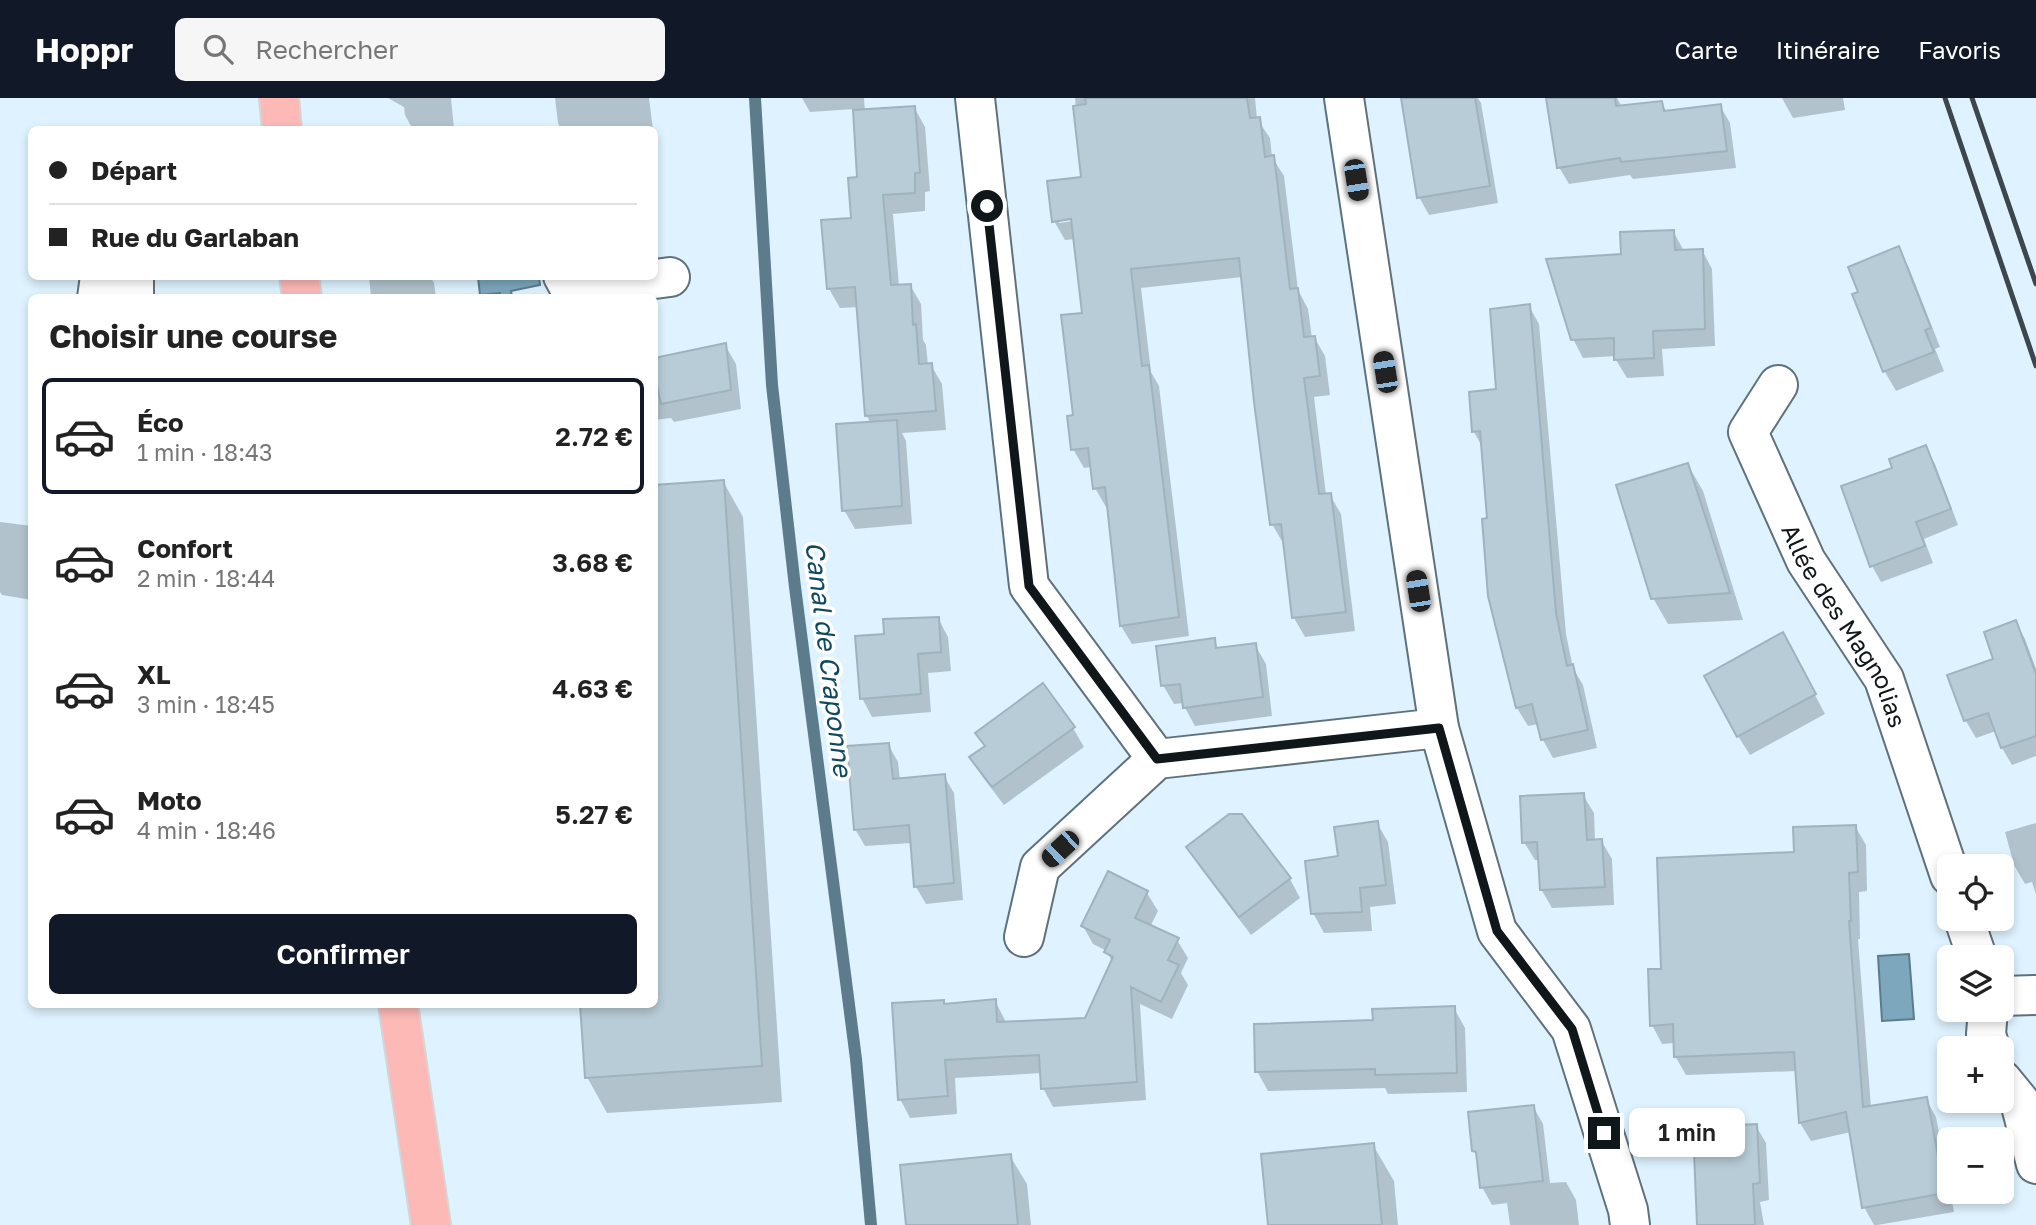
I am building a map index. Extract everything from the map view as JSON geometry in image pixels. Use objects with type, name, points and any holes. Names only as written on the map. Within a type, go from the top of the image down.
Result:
[{"type":"main road","points":[[279,98],[282,126]]},
{"type":"main road","points":[[399,1008],[431,1225]]},
{"type":"street","points":[[975,98],[1029,586],[1157,759]]},
{"type":"street","points":[[1343,98],[1439,728],[1497,931],[1572,1029],[1628,1210],[1630,1225]]},
{"type":"street","points":[[658,279],[670,277]]},
{"type":"street","points":[[566,280],[569,287],[586,288],[647,280]]},
{"type":"street","name":"Allée des Magnolias","points":[[1778,385],[1748,432],[1806,561],[1884,679],[1943,854]]},
{"type":"street","points":[[1024,937],[1040,867],[1157,759],[1439,728]]},
{"type":"street","points":[[2014,996],[2036,995]]},
{"type":"street","points":[[2019,1093],[2036,1164]]},
{"type":"water","points":[[478,280],[539,280],[540,285],[511,291],[512,294],[480,294]]},
{"type":"water","points":[[1909,954],[1914,1019],[1882,1021],[1878,956]]},
{"type":"building","points":[[1085,98],[1247,98],[1250,118],[1260,117],[1265,157],[1274,155],[1290,289],[1298,288],[1304,337],[1315,336],[1320,376],[1304,378],[1319,494],[1331,493],[1346,612],[1292,618],[1281,524],[1270,525],[1239,258],[1131,269],[1142,366],[1149,365],[1179,617],[1120,626],[1105,487],[1093,489],[1088,448],[1071,450],[1067,416],[1073,415],[1061,315],[1082,313],[1071,219],[1052,222],[1047,181],[1081,177],[1073,106],[1086,104]]},
{"type":"building","points":[[1401,98],[1475,98],[1490,186],[1417,198]]},
{"type":"building","points":[[1546,98],[1615,98],[1616,106],[1662,101],[1664,111],[1721,104],[1727,151],[1621,162],[1620,158],[1557,168]]},
{"type":"building","points":[[915,106],[920,173],[915,173],[915,193],[883,195],[891,285],[911,284],[919,364],[932,363],[936,411],[865,416],[855,287],[827,289],[821,220],[851,218],[848,178],[857,177],[853,110]]},
{"type":"building","points":[[1674,230],[1675,250],[1703,249],[1705,329],[1653,331],[1654,358],[1614,360],[1614,338],[1571,340],[1546,259],[1621,254],[1620,232]]},
{"type":"building","points":[[1899,246],[1931,328],[1925,330],[1934,352],[1883,372],[1852,294],[1858,292],[1848,267]]},
{"type":"building","points":[[1530,304],[1556,613],[1567,666],[1573,664],[1588,730],[1541,740],[1532,704],[1516,708],[1488,596],[1482,519],[1487,518],[1480,431],[1472,432],[1469,392],[1496,389],[1490,309]]},
{"type":"building","points":[[726,343],[731,390],[661,404],[658,357]]},
{"type":"building","points":[[897,420],[902,506],[842,511],[836,424]]},
{"type":"building","points":[[1926,445],[1951,509],[1916,522],[1925,546],[1870,567],[1841,486],[1892,468],[1889,459]]},
{"type":"building","points":[[1688,463],[1730,593],[1651,599],[1616,485]]},
{"type":"building","points":[[724,480],[762,1066],[585,1078],[580,1008],[658,1008],[658,485]]},
{"type":"building","points":[[939,617],[941,652],[918,654],[921,694],[860,699],[855,636],[884,634],[883,619]]},
{"type":"building","points":[[2016,620],[2036,674],[2036,736],[2001,748],[1988,713],[1964,721],[1947,675],[1993,659],[1984,632]]},
{"type":"building","points":[[1783,632],[1816,694],[1737,737],[1704,676]]},
{"type":"building","points":[[1215,638],[1216,648],[1256,643],[1263,697],[1183,708],[1180,684],[1161,686],[1156,646]]},
{"type":"building","points":[[1043,683],[1075,727],[992,787],[969,757],[985,746],[975,733]]},
{"type":"building","points":[[889,743],[893,779],[945,774],[954,883],[914,887],[909,825],[854,830],[847,746]]},
{"type":"building","points":[[1584,793],[1587,840],[1602,839],[1605,887],[1540,890],[1537,842],[1522,843],[1520,796]]},
{"type":"building","points":[[1229,814],[1242,814],[1291,878],[1239,917],[1186,847]]},
{"type":"building","points":[[1378,821],[1386,885],[1360,888],[1362,912],[1311,914],[1305,861],[1338,856],[1334,827]]},
{"type":"building","points":[[1856,825],[1858,872],[1849,873],[1849,921],[1863,1107],[1927,1097],[1937,1150],[1937,1194],[1862,1208],[1846,1112],[1799,1123],[1794,1052],[1674,1057],[1673,1024],[1650,1026],[1648,969],[1661,969],[1657,858],[1794,852],[1793,827]]},
{"type":"building","points":[[1108,871],[1148,891],[1135,918],[1179,938],[1168,960],[1179,965],[1161,1002],[1131,987],[1137,1082],[1041,1089],[1039,1055],[945,1060],[948,1096],[898,1100],[892,1003],[944,1000],[944,1004],[996,999],[997,1022],[1085,1018],[1113,957],[1104,952],[1110,940],[1081,926]]},
{"type":"building","points":[[1455,1006],[1457,1073],[1375,1075],[1375,1069],[1255,1072],[1254,1024],[1373,1020],[1372,1009]]},
{"type":"building","points":[[1534,1105],[1543,1181],[1480,1188],[1476,1152],[1472,1151],[1468,1112]]},
{"type":"building","points":[[1757,1124],[1760,1183],[1753,1184],[1755,1225],[1697,1225],[1693,1127]]},
{"type":"building","points":[[1374,1143],[1382,1225],[1268,1225],[1261,1154]]},
{"type":"building","points":[[1011,1154],[1018,1225],[906,1225],[900,1165]]},
{"type":"waterway","name":"Canal de Craponne","points":[[755,98],[772,385],[795,587],[856,1059],[871,1225]]},
{"type":"railway","points":[[1945,98],[2036,366]]},
{"type":"railway","points":[[1972,98],[2036,284]]},
{"type":"route","points":[[987,206],[1029,586],[1157,759],[1439,728],[1497,931],[1572,1029],[1604,1133]]}]
